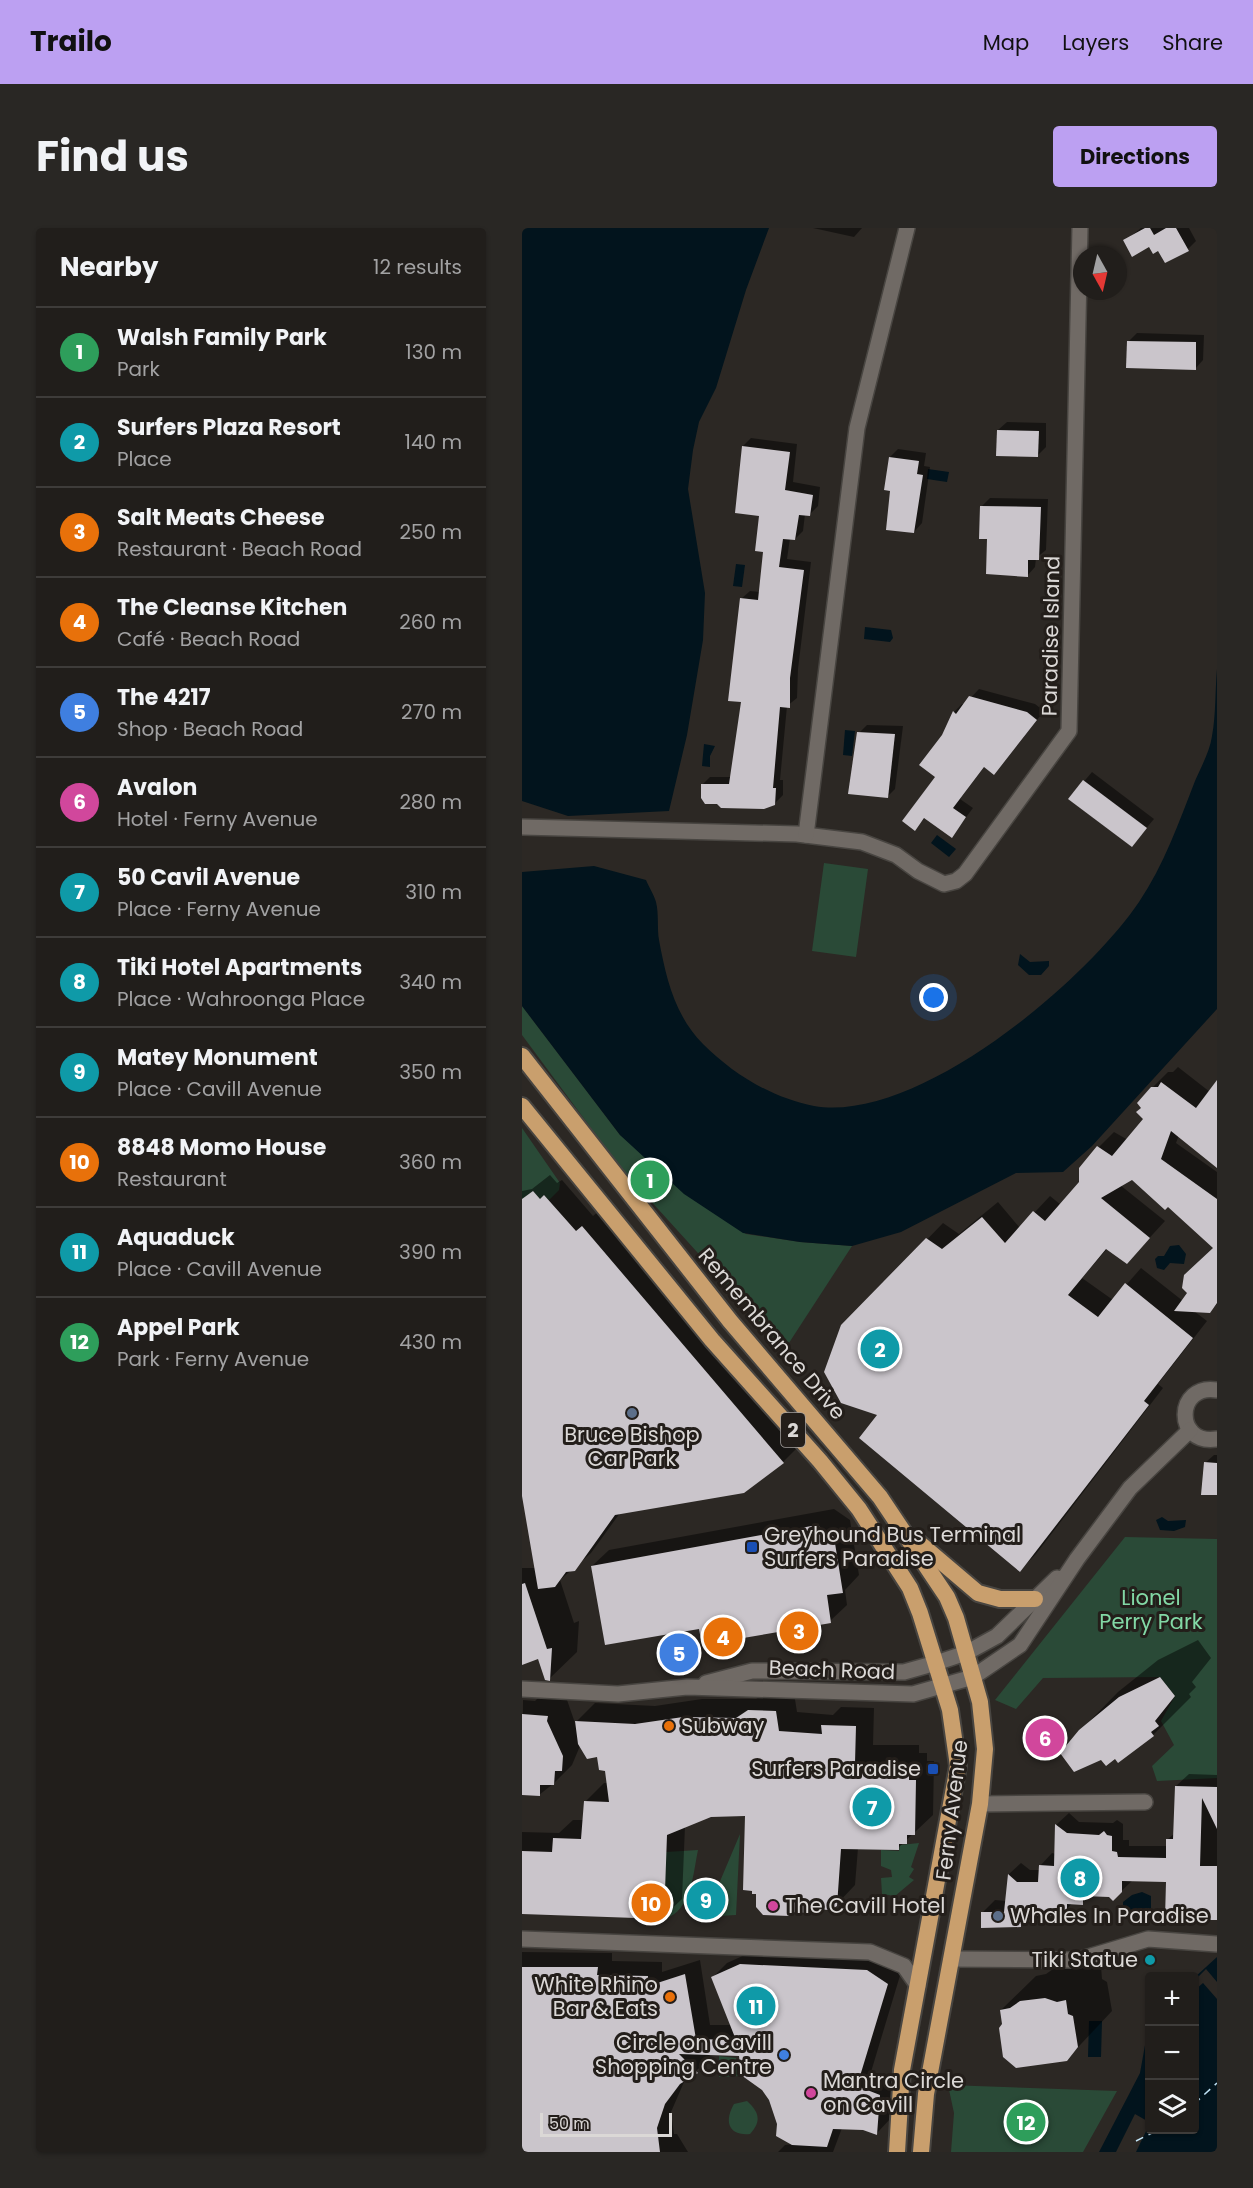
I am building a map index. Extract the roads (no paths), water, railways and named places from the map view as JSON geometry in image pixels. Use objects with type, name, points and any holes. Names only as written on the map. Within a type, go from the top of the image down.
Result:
[{"type":"highway","name":"Remembrance Drive","points":[[522,1056],[730,1321],[880,1497],[947,1597],[966,1653]]},
{"type":"highway","name":"2","points":[[522,1106],[712,1340],[820,1461],[859,1509],[910,1588],[936,1663]]},
{"type":"highway","points":[[904,1530],[978,1593],[1000,1599],[1035,1599]]},
{"type":"highway","name":"Ferny Avenue","points":[[921,2152],[926,2094],[980,1804],[985,1749],[984,1727],[966,1653]]},
{"type":"highway","name":"Ferny Avenue","points":[[897,2152],[902,2070],[958,1766],[954,1726],[936,1663]]},
{"type":"street","points":[[806,835],[857,428],[907,228]]},
{"type":"street","name":"Paradise Island","points":[[527,829],[806,835],[881,847],[944,884],[956,881],[971,868],[1069,731],[1080,228]]},
{"type":"street","points":[[1216,1388],[1199,1392],[1188,1402],[1185,1419],[1190,1430],[1201,1438],[1217,1439]]},
{"type":"street","points":[[1077,1559],[1130,1488],[1190,1430]]},
{"type":"street","name":"Beach Road","points":[[687,1687],[752,1671],[904,1672],[936,1663],[966,1653],[1007,1629],[1077,1559]]},
{"type":"street","name":"Beach Road","points":[[522,1689],[618,1694],[687,1687],[913,1694],[943,1688],[973,1677],[1020,1645],[1077,1559]]},
{"type":"street","points":[[980,1804],[1144,1802]]},
{"type":"street","points":[[522,1939],[870,1952],[904,1966],[918,1986]]},
{"type":"street","points":[[952,1959],[1078,1960],[1148,1939],[1216,1944]]},
{"type":"water","points":[[522,228],[769,228],[746,290],[716,388],[699,422],[693,450],[688,489],[705,593],[703,640],[687,735],[669,811],[568,816],[522,801]]},
{"type":"water","points":[[928,469],[949,472],[947,482],[927,479]]},
{"type":"water","points":[[736,564],[745,565],[742,587],[733,586]]},
{"type":"water","points":[[865,627],[891,630],[893,638],[890,642],[864,639]]},
{"type":"water","points":[[1217,669],[1217,1009],[1092,1146],[1063,1172],[1016,1173],[901,1232],[852,1246],[800,1242],[743,1233],[684,1194],[620,1135],[522,1006],[522,872],[594,866],[646,880],[656,902],[662,954],[673,996],[679,1009],[693,1033],[703,1044],[740,1075],[768,1091],[814,1106],[855,1106],[901,1093],[948,1070],[995,1041],[1040,1006],[1080,970],[1114,934],[1139,902],[1177,828],[1205,759],[1212,736]]},
{"type":"water","points":[[845,730],[855,731],[852,756],[843,755]]},
{"type":"water","points":[[704,744],[715,746],[710,756],[710,767],[702,766]]},
{"type":"water","points":[[937,835],[956,849],[949,857],[931,843]]},
{"type":"water","points":[[1020,954],[1030,962],[1049,961],[1049,966],[1041,975],[1029,975],[1018,965]]},
{"type":"water","points":[[1179,1245],[1186,1254],[1184,1264],[1170,1263],[1164,1270],[1157,1268],[1155,1259],[1158,1256],[1164,1256],[1170,1246]]},
{"type":"water","points":[[1162,1517],[1168,1521],[1186,1520],[1185,1527],[1174,1531],[1160,1530],[1156,1520]]},
{"type":"water","points":[[1142,1892],[1151,1896],[1151,1912],[1146,1919],[1123,1913],[1123,1902],[1132,1895]]},
{"type":"water","points":[[1217,1957],[1217,2152],[1099,2152],[1140,2073],[1145,2045],[1145,2134],[1199,2134],[1199,1973]]},
{"type":"water","points":[[1089,2021],[1102,2021],[1101,2057],[1088,2057]]},
{"type":"place","name":"Walsh Family Park","points":[[650,1180]]},
{"type":"place","name":"Surfers Plaza Resort","points":[[880,1349]]},
{"type":"place","name":"Bruce Bishop Car Park","points":[[632,1413]]},
{"type":"place","name":"Greyhound Bus Terminal Surfers Paradise","points":[[752,1547]]},
{"type":"place","name":"Salt Meats Cheese","points":[[799,1631]]},
{"type":"place","name":"The Cleanse Kitchen","points":[[723,1637]]},
{"type":"place","name":"The 4217","points":[[679,1653]]},
{"type":"place","name":"Subway","points":[[669,1726]]},
{"type":"place","name":"Avalon","points":[[1045,1738]]},
{"type":"place","name":"Surfers Paradise","points":[[933,1769]]},
{"type":"place","name":"50 Cavil Avenue","points":[[872,1807]]},
{"type":"place","name":"Tiki Hotel Apartments","points":[[1080,1878]]},
{"type":"place","name":"Matey Monument","points":[[706,1900]]},
{"type":"place","name":"8848 Momo House","points":[[651,1903]]},
{"type":"place","name":"The Cavill Hotel","points":[[773,1906]]},
{"type":"place","name":"Whales In Paradise","points":[[998,1916]]},
{"type":"place","name":"Tiki Statue","points":[[1150,1960]]},
{"type":"place","name":"White Rhino Bar & Eats","points":[[670,1997]]},
{"type":"place","name":"Aquaduck","points":[[756,2006]]},
{"type":"place","name":"Circle on Cavill Shopping Centre","points":[[784,2055]]},
{"type":"place","name":"Mantra Circle on Cavill","points":[[811,2093]]},
{"type":"place","name":"Appel Park","points":[[1026,2122]]},
{"type":"park label","name":"Lionel Perry Park","points":[[1151,1610]]}]
